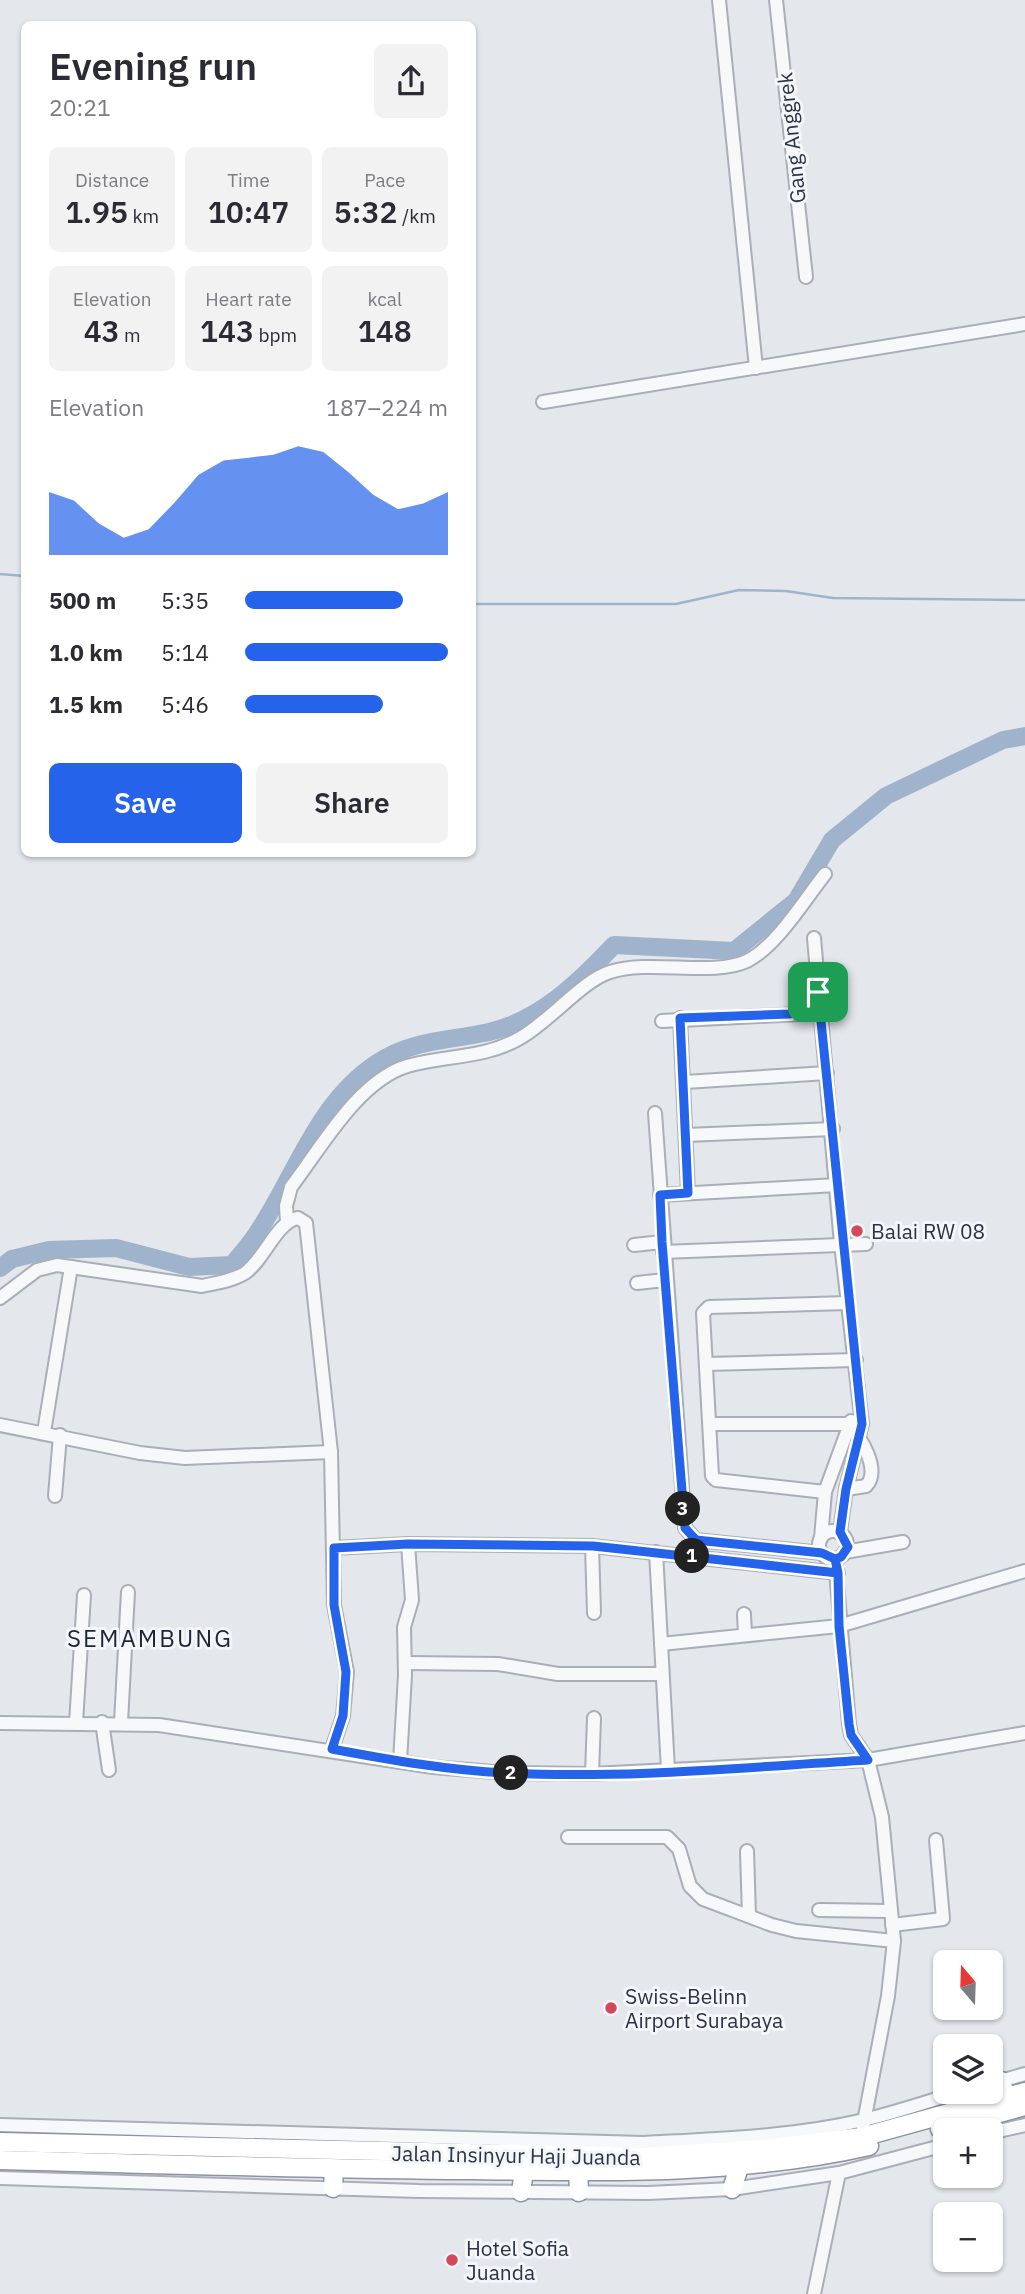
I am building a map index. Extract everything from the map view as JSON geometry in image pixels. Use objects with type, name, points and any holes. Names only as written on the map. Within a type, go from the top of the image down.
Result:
[{"type":"highway","name":"Jalan Insinyur Haji Juanda","points":[[1003,2088],[1025,2092]]},
{"type":"highway","name":"Jalan Insinyur Haji Juanda","points":[[0,2142],[643,2150],[764,2149],[863,2129],[911,2131],[965,2104]]},
{"type":"highway","name":"Jalan Insinyur Haji Juanda","points":[[0,2160],[196,2174],[334,2169],[578,2171],[740,2164],[843,2152],[911,2131],[1025,2106]]},
{"type":"highway","points":[[732,2189],[740,2164]]},
{"type":"highway","points":[[332,2188],[334,2169]]},
{"type":"highway","points":[[521,2192],[524,2171]]},
{"type":"highway","points":[[578,2171],[579,2192]]},
{"type":"street","points":[[719,0],[756,368]]},
{"type":"street","name":"Gang Anggrek","points":[[776,0],[806,277]]},
{"type":"street","points":[[542,402],[1025,324]]},
{"type":"street","points":[[332,1749],[343,1716],[346,1672],[334,1605],[334,1548],[307,1227],[296,1220],[286,1206],[291,1187],[369,1086],[388,1073],[409,1065],[481,1055],[518,1039],[551,1018],[586,986],[606,973],[631,966],[724,965],[747,961],[783,928],[825,874]]},
{"type":"street","points":[[814,938],[833,1129],[841,1244],[862,1424],[846,1489],[840,1532],[847,1541],[840,1555],[838,1573],[839,1626],[851,1735],[868,1760],[886,1841],[894,1941],[888,1996],[863,2129]]},
{"type":"street","points":[[790,1014],[818,992]]},
{"type":"street","points":[[662,1021],[820,1013]]},
{"type":"street","points":[[680,1018],[688,1193]]},
{"type":"street","points":[[685,1082],[827,1073]]},
{"type":"street","points":[[655,1113],[665,1280],[687,1534],[696,1540],[840,1555],[903,1542]]},
{"type":"street","points":[[686,1135],[833,1129]]},
{"type":"street","points":[[660,1195],[837,1185]]},
{"type":"street","points":[[0,1298],[37,1270],[57,1265],[202,1286],[224,1281],[243,1274],[256,1264],[296,1220]]},
{"type":"street","points":[[634,1245],[663,1247],[866,1244]]},
{"type":"street","points":[[44,1432],[71,1267]]},
{"type":"street","points":[[637,1283],[665,1280]]},
{"type":"street","points":[[825,1492],[716,1480],[710,1471],[703,1313],[706,1308],[848,1303]]},
{"type":"street","points":[[707,1364],[856,1360]]},
{"type":"street","points":[[822,1553],[825,1492],[847,1424],[861,1410]]},
{"type":"street","points":[[710,1424],[847,1424],[859,1433],[867,1451],[870,1483],[846,1489]]},
{"type":"street","points":[[0,1425],[141,1453],[185,1458],[325,1453]]},
{"type":"street","points":[[55,1496],[60,1435]]},
{"type":"street","points":[[821,1538],[829,1532],[840,1532]]},
{"type":"street","points":[[334,1548],[408,1544],[593,1546],[838,1573]]},
{"type":"street","points":[[400,1762],[404,1627],[412,1600],[408,1544]]},
{"type":"street","points":[[593,1546],[594,1613]]},
{"type":"street","points":[[656,1552],[667,1770]]},
{"type":"street","points":[[661,1644],[839,1626],[1025,1571]]},
{"type":"street","points":[[121,1722],[128,1592]]},
{"type":"street","points":[[76,1723],[84,1595]]},
{"type":"street","points":[[744,1614],[745,1635]]},
{"type":"street","points":[[405,1663],[498,1664],[558,1674],[662,1674]]},
{"type":"street","points":[[592,1774],[594,1718]]},
{"type":"street","points":[[102,1722],[109,1770]]},
{"type":"street","points":[[0,1723],[159,1724],[332,1749],[400,1762],[506,1773],[592,1774],[868,1760],[1025,1733]]},
{"type":"street","points":[[568,1836],[670,1839],[679,1849],[695,1895],[796,1931],[894,1941]]},
{"type":"street","points":[[892,1925],[943,1919],[936,1840]]},
{"type":"street","points":[[747,1851],[749,1916]]},
{"type":"street","points":[[819,1910],[890,1910]]},
{"type":"street","name":"Jalan Insinyur Haji Juanda","points":[[1003,2085],[1025,2074]]},
{"type":"street","name":"Jalan Insinyur Haji Juanda","points":[[863,2129],[933,2102]]},
{"type":"street","points":[[1003,2130],[1025,2124]]},
{"type":"street","name":"Jalan Insinyur Haji Juanda","points":[[0,2125],[643,2150]]},
{"type":"street","name":"Jalan Insinyur Haji Juanda","points":[[0,2178],[196,2174],[332,2188],[521,2192],[732,2189],[839,2173],[933,2148]]},
{"type":"street","points":[[814,2294],[839,2173]]},
{"type":"waterway","points":[[0,574],[21,576]]},
{"type":"waterway","points":[[476,604],[676,604],[739,590],[786,591],[833,598],[1025,600]]},
{"type":"waterway","points":[[0,1268],[12,1259],[49,1250],[116,1248],[189,1267],[232,1265],[258,1232],[324,1117],[339,1097],[377,1063],[404,1049],[489,1032],[525,1019],[573,986],[614,945],[734,951],[796,901],[832,840],[886,796],[1003,740],[1025,736]]},
{"type":"place","name":"Balai RW 08","points":[[857,1231]]},
{"type":"place","name":"Swiss-Belinn Airport Surabaya","points":[[611,2008]]},
{"type":"place","name":"Hotel Sofia Juanda","points":[[452,2260]]},
{"type":"district","name":"SEMAMBUNG","points":[[150,1638]]},
{"type":"route","points":[[818,992],[790,1014],[680,1018],[688,1193],[660,1195],[662,1242],[687,1534],[696,1540],[822,1553],[835,1559],[836,1566],[838,1573],[839,1626],[849,1724],[857,1747],[868,1760],[592,1774],[506,1773],[400,1762],[332,1749],[343,1716],[346,1694],[346,1672],[332,1581],[334,1548],[408,1544],[593,1546],[838,1573],[835,1559],[841,1557],[848,1547],[845,1536],[840,1532],[846,1489],[862,1424],[841,1244],[833,1129],[818,992]]}]
